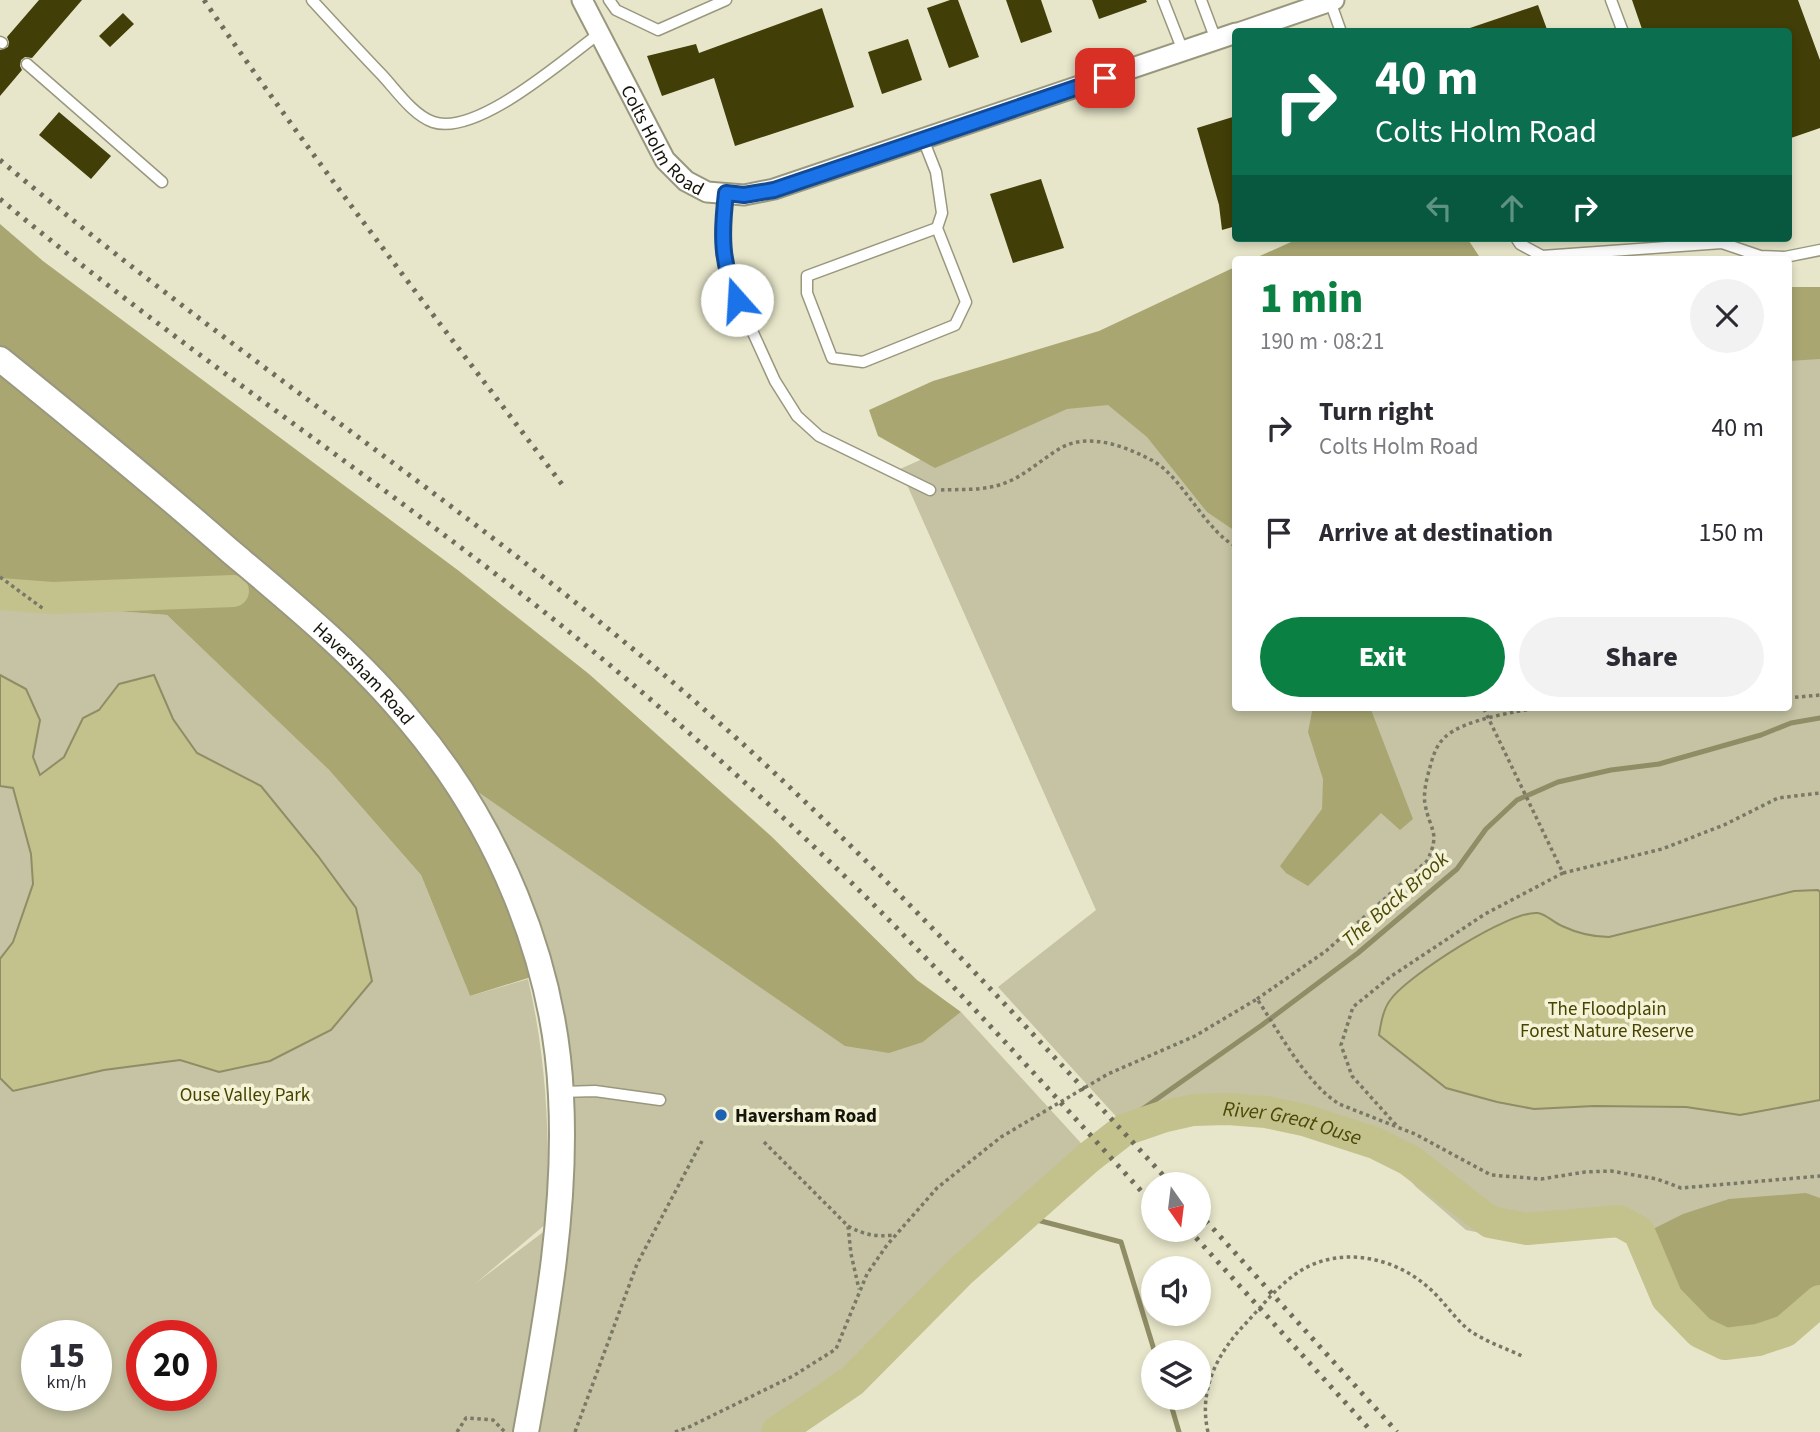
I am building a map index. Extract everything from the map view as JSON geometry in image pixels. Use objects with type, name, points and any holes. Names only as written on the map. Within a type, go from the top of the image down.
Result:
[{"type":"street","name":"Colts Holm Road","points":[[583,0],[665,160],[687,181],[708,192],[744,195],[774,190],[1232,34]]},
{"type":"street","points":[[1253,28],[1332,1]]},
{"type":"street","name":"Haversham Road","points":[[0,359],[129,463],[364,670],[410,720],[450,773],[480,823],[513,888],[536,953],[551,1013],[561,1092],[559,1220],[550,1295],[527,1424]]},
{"type":"lane","points":[[312,0],[407,103],[435,123],[458,122],[482,116],[600,33]]},
{"type":"lane","points":[[609,0],[616,10],[658,30],[726,0]]},
{"type":"lane","points":[[1163,0],[1183,51]]},
{"type":"lane","points":[[1201,0],[1216,40]]},
{"type":"lane","points":[[1611,0],[1622,28]]},
{"type":"lane","points":[[1332,1],[1340,28]]},
{"type":"lane","points":[[27,64],[162,182]]},
{"type":"lane","points":[[923,139],[936,172],[942,213],[937,228],[966,302],[956,325],[863,362],[832,358],[807,293],[807,276],[937,228]]},
{"type":"lane","points":[[726,193],[721,229],[722,256],[729,280],[775,380],[797,416],[819,436],[930,490]]},
{"type":"lane","points":[[1519,242],[1542,256],[1708,242]]},
{"type":"lane","points":[[1723,242],[1760,256]]},
{"type":"lane","points":[[1790,256],[1820,250]]},
{"type":"lane","points":[[561,1092],[606,1092],[660,1100]]},
{"type":"path","points":[[930,490],[973,489],[1004,483],[1062,447],[1087,440],[1123,446],[1158,464],[1226,542],[1232,544]]},
{"type":"path","points":[[0,577],[45,610]]},
{"type":"path","points":[[1792,698],[1820,695]]},
{"type":"path","points":[[1485,711],[1563,873]]},
{"type":"path","points":[[675,1432],[793,1376],[836,1349],[867,1274],[896,1235],[937,1188],[1001,1136],[1108,1073],[1195,1035],[1258,1001],[1325,951],[1427,861],[1434,846],[1435,834],[1424,803],[1427,778],[1435,750],[1445,736],[1488,718],[1522,711]]},
{"type":"path","points":[[1399,1128],[1352,1076],[1342,1045],[1353,1007],[1390,977],[1485,914],[1563,873],[1662,849],[1724,825],[1778,798],[1820,793]]},
{"type":"path","points":[[1258,1001],[1286,1043],[1329,1098],[1434,1143],[1491,1175],[1541,1179],[1611,1171],[1657,1179],[1681,1188],[1820,1176]]},
{"type":"path","points":[[575,1432],[637,1264],[702,1141]]},
{"type":"path","points":[[764,1142],[848,1226],[863,1235],[896,1235]]},
{"type":"path","points":[[848,1226],[851,1254],[860,1291]]},
{"type":"path","points":[[1208,1432],[1207,1387],[1219,1355],[1288,1279],[1308,1267],[1334,1257],[1362,1258],[1398,1266],[1429,1287],[1470,1331],[1522,1356]]},
{"type":"path","points":[[457,1432],[466,1418],[493,1420],[505,1432]]},
{"type":"green space","name":"The Floodplain Forest Nature Reserve","points":[[1232,320],[1232,711],[1792,711],[1792,330],[1820,328],[1820,1290],[1804,1313],[1764,1342],[1709,1344],[1658,1306],[1631,1240],[1572,1230],[1510,1239],[1466,1230],[1416,1187],[1372,1137],[1246,1103],[1136,1112],[1123,1124],[998,987],[1096,910],[900,469]]},
{"type":"green space","name":"Ouse Valley Park","points":[[0,602],[167,615],[329,770],[421,875],[470,996],[528,979],[546,1100],[547,1223],[476,1283],[559,1220],[551,1013],[450,773],[923,1042],[961,1012],[1090,1153],[850,1373],[775,1432],[0,1432]]},
{"type":"shaded area","points":[[0,224],[43,261],[459,571],[589,674],[771,836],[917,980],[961,1012],[923,1042],[889,1053],[845,1046],[458,778],[440,744],[0,349]]},
{"type":"shaded area","points":[[1291,242],[1470,242],[1479,256],[1260,256]]},
{"type":"shaded area","points":[[1232,268],[1232,529],[1207,512],[1147,437],[1108,405],[1067,409],[935,468],[878,436],[869,410],[933,381],[1099,331]]},
{"type":"shaded area","points":[[1792,287],[1820,287],[1820,359],[1792,361]]},
{"type":"shaded area","points":[[0,359],[300,611],[450,773],[541,974],[470,996],[421,875],[329,770],[167,615],[0,602]]},
{"type":"shaded area","points":[[0,675],[26,689],[40,720],[33,757],[40,775],[64,757],[83,718],[99,710],[119,684],[154,675],[173,719],[197,753],[261,786],[356,908],[372,981],[331,1030],[270,1061],[219,1072],[180,1060],[104,1070],[13,1091],[0,1078],[0,959],[13,942],[33,884],[31,854],[13,788],[0,786]]},
{"type":"shaded area","points":[[1312,711],[1372,711],[1413,819],[1400,830],[1381,813],[1308,886],[1286,873],[1280,866],[1322,809],[1323,779],[1308,732]]},
{"type":"shaded area","points":[[1818,890],[1820,1100],[1740,1115],[1686,1107],[1594,1106],[1534,1109],[1446,1088],[1379,1035],[1386,1007],[1401,988],[1460,946],[1524,915],[1538,913],[1573,931],[1609,937],[1794,891]]},
{"type":"shaded area","points":[[1806,1193],[1820,1198],[1820,1290],[1804,1313],[1764,1342],[1709,1344],[1658,1306],[1631,1240],[1683,1214],[1729,1199]]},
{"type":"building","points":[[39,0],[82,0],[32,58],[25,57],[21,60],[22,70],[0,96],[0,50],[8,47],[7,37]]},
{"type":"building","points":[[958,0],[979,57],[949,68],[927,8]]},
{"type":"building","points":[[1006,0],[1041,0],[1052,32],[1021,43]]},
{"type":"building","points":[[1092,0],[1146,0],[1147,2],[1099,19]]},
{"type":"building","points":[[1632,0],[1798,0],[1820,60],[1820,128],[1792,138],[1792,28],[1642,28]]},
{"type":"building","points":[[1538,5],[1547,28],[1470,28]]},
{"type":"building","points":[[822,8],[854,107],[735,146],[714,78],[662,96],[647,56],[696,44],[699,53]]},
{"type":"building","points":[[123,13],[134,24],[110,47],[99,36]]},
{"type":"building","points":[[908,39],[922,80],[882,94],[868,52]]},
{"type":"building","points":[[59,112],[111,156],[91,179],[39,135]]},
{"type":"building","points":[[1232,117],[1232,227],[1222,230],[1219,205],[1197,128]]},
{"type":"building","points":[[1041,179],[1064,248],[1013,263],[990,194]]},
{"type":"waterway","points":[[0,594],[52,598],[233,591]]},
{"type":"waterway","name":"The Back Brook","points":[[1127,1120],[1262,1025],[1358,953],[1457,869],[1486,829],[1517,800],[1558,782],[1611,770],[1659,764],[1761,735],[1791,723],[1820,718]]},
{"type":"waterway","name":"River Great Ouse","points":[[777,1432],[852,1381],[961,1271],[1088,1158],[1124,1130],[1193,1110],[1266,1112],[1304,1120],[1375,1143],[1409,1160],[1490,1222],[1527,1229],[1619,1221],[1639,1232],[1667,1298],[1700,1332],[1725,1344],[1758,1340],[1785,1331],[1820,1301]]},
{"type":"waterway","points":[[1022,1216],[1121,1242],[1151,1340]]},
{"type":"waterway","points":[[1173,1410],[1179,1432]]},
{"type":"railway","points":[[204,0],[336,185],[564,487]]},
{"type":"railway","points":[[0,160],[159,288],[566,595],[716,720],[852,847],[917,913],[1160,1172]]},
{"type":"railway","points":[[0,199],[156,322],[475,558],[553,619],[694,737],[880,911],[984,1019],[1141,1191]]},
{"type":"railway","points":[[1211,1226],[1397,1432]]},
{"type":"railway","points":[[1200,1242],[1372,1432]]},
{"type":"place","name":"Haversham Road","points":[[721,1115]]},
{"type":"route","points":[[737,300],[722,256],[721,229],[726,193],[744,195],[774,190],[1105,78]]}]
